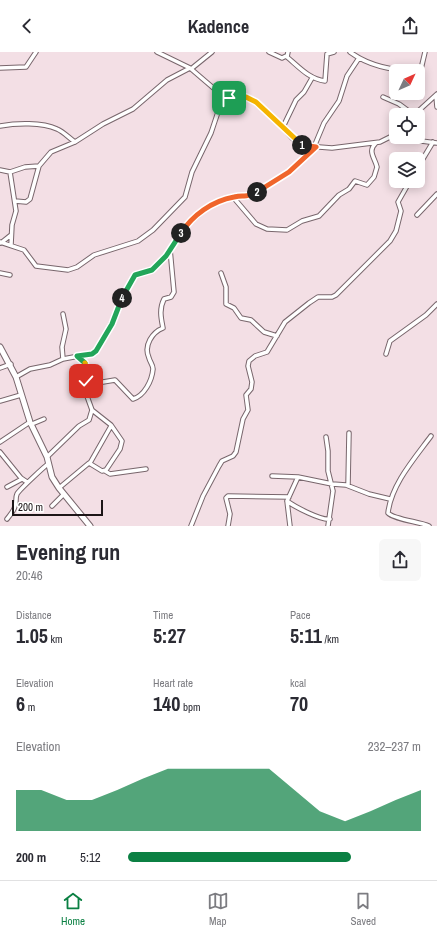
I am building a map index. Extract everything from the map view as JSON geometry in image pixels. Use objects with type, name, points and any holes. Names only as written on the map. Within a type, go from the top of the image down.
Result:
[{"type":"street","points":[[0,68],[26,67],[36,52]]},
{"type":"street","points":[[157,52],[190,69],[223,97],[242,97],[251,99],[298,142],[306,146],[332,148],[376,143],[389,138]]},
{"type":"street","points":[[15,201],[26,202],[30,199],[39,166],[51,152],[75,142],[103,124],[139,106],[166,80],[190,69],[212,52]]},
{"type":"street","points":[[269,52],[282,58],[287,54],[312,78],[326,80],[327,54],[334,52]]},
{"type":"street","points":[[350,52],[359,58],[390,69],[419,71],[421,69],[425,52]]},
{"type":"street","points":[[16,377],[30,369],[50,365],[62,359],[92,354],[96,351],[135,275],[152,270],[194,218],[214,202],[233,197],[249,197],[266,188],[289,172],[315,147],[324,123],[339,101],[347,76],[359,58]]},
{"type":"street","points":[[283,127],[294,102],[312,78]]},
{"type":"street","points":[[436,95],[437,107]]},
{"type":"street","points":[[422,108],[436,95]]},
{"type":"street","points":[[0,243],[11,245],[26,252],[36,266],[65,271],[77,267],[94,255],[138,241],[145,237],[185,197],[192,172],[211,133],[223,97]]},
{"type":"street","points":[[383,97],[404,108]]},
{"type":"street","points":[[0,126],[30,123],[57,128],[75,142]]},
{"type":"street","points":[[425,141],[435,142],[425,157]]},
{"type":"street","points":[[233,197],[256,224],[267,229],[289,229],[302,221],[319,216],[339,195],[349,189],[355,181],[367,185],[371,182],[377,167],[372,154],[372,147],[376,143]]},
{"type":"street","points":[[0,170],[10,172],[39,166]]},
{"type":"street","points":[[10,172],[16,211],[11,245]]},
{"type":"street","points":[[191,526],[203,496],[222,461],[233,456],[236,452],[242,424],[248,410],[246,395],[252,386],[252,378],[248,363],[255,356],[267,352],[285,322],[316,298],[336,295],[390,241],[398,226],[401,212],[398,202],[406,188]]},
{"type":"street","points":[[417,215],[437,194]]},
{"type":"street","points":[[0,243],[12,234]]},
{"type":"street","points":[[88,380],[97,383],[115,380],[133,399],[146,389],[153,371],[147,353],[151,337],[158,330],[162,329],[162,302],[164,299],[171,297],[174,292],[170,249]]},
{"type":"street","points":[[0,273],[10,275]]},
{"type":"street","points":[[221,273],[226,287],[226,304],[234,308],[241,318],[251,320],[264,332],[277,336]]},
{"type":"street","points":[[386,354],[390,341],[426,315],[437,304]]},
{"type":"street","points":[[62,359],[62,348],[66,329],[63,314]]},
{"type":"street","points":[[0,347],[11,364],[31,423],[47,457],[50,472],[59,488],[89,525]]},
{"type":"street","points":[[77,356],[85,363],[88,380]]},
{"type":"street","points":[[0,368],[11,364]]},
{"type":"street","points":[[88,380],[83,385],[92,410],[111,426],[121,439],[122,443],[111,464],[105,471]]},
{"type":"street","points":[[0,401],[21,395]]},
{"type":"street","points":[[47,457],[79,426],[87,422],[92,414],[92,410]]},
{"type":"street","points":[[0,442],[31,423],[44,419]]},
{"type":"street","points":[[59,488],[90,463],[111,426]]},
{"type":"street","points":[[348,485],[349,433]]},
{"type":"street","points":[[429,526],[391,516],[388,513],[390,499],[411,463],[431,436]]},
{"type":"street","points":[[326,437],[328,445],[328,470],[332,484],[333,499],[328,526]]},
{"type":"street","points":[[0,452],[22,479],[27,482]]},
{"type":"street","points":[[90,463],[100,470],[110,474],[146,469]]},
{"type":"street","points":[[7,520],[15,508],[17,493],[27,482],[35,477],[41,468],[48,464]]},
{"type":"street","points":[[272,476],[298,477],[332,484],[348,485],[369,494],[390,499]]},
{"type":"street","points":[[290,526],[288,499],[298,477]]},
{"type":"street","points":[[7,487],[22,479]]},
{"type":"street","points":[[52,506],[64,494]]},
{"type":"street","points":[[228,526],[230,514],[226,498],[228,496],[288,499],[297,508],[312,513],[318,518],[330,519]]},
{"type":"route","points":[[86,381],[88,380],[89,376],[85,363],[77,356],[92,354],[96,351],[112,324],[116,312],[135,275],[152,270],[166,256],[187,224],[214,202],[233,197],[252,196],[289,172],[314,151],[316,147],[302,145],[292,138],[275,119],[268,115],[256,102],[246,97],[229,98]]}]
